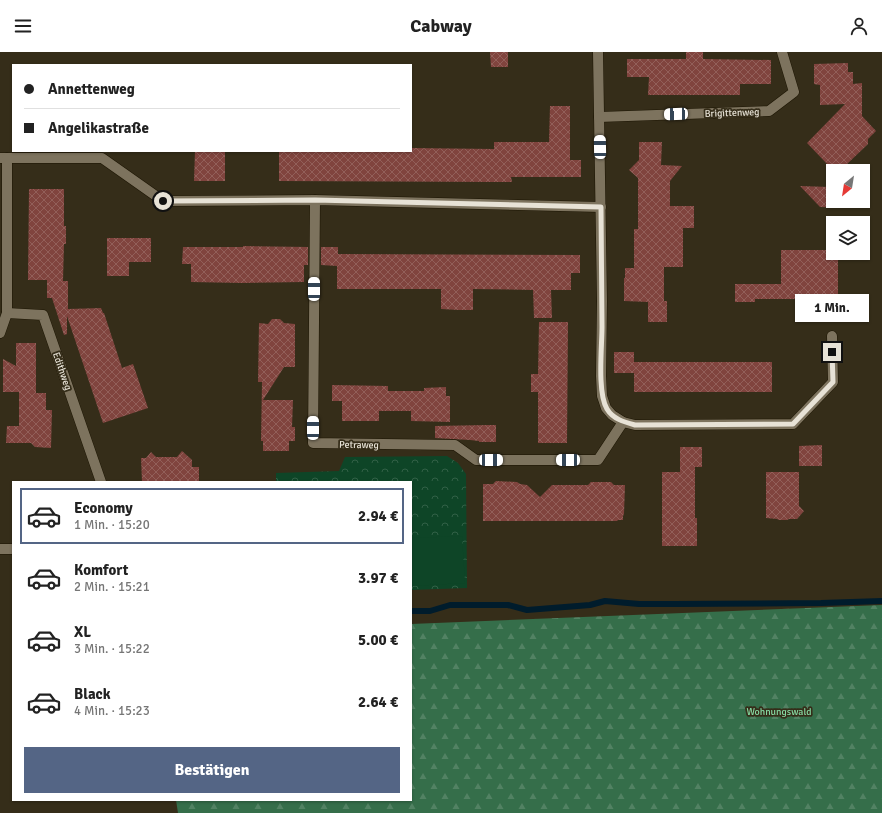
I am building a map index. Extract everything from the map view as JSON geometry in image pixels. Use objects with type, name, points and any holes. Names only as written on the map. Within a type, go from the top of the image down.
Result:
[{"type":"street","points":[[598,52],[601,207],[601,376],[602,396],[606,408],[612,415],[623,422],[635,425],[793,424],[833,382],[832,336]]},
{"type":"street","name":"Brigittenweg","points":[[599,116],[769,111],[794,92],[782,52]]},
{"type":"street","points":[[0,333],[7,313],[3,158],[102,158],[163,201],[315,200],[601,207]]},
{"type":"street","name":"Petraweg","points":[[315,200],[313,443],[455,445],[476,460],[598,460],[623,422]]},
{"type":"street","name":"Edithweg","points":[[7,313],[43,315],[101,481]]},
{"type":"street","points":[[0,549],[12,549]]},
{"type":"green space","points":[[447,456],[458,463],[466,474],[467,588],[412,590],[412,481],[276,481],[276,473],[339,471],[345,457]]},
{"type":"green space","points":[[462,536],[465,583],[412,586],[412,538]]},
{"type":"green space","name":"Wohnungswald","points":[[882,605],[882,813],[178,813],[176,801],[412,801],[412,624]]},
{"type":"building","points":[[490,52],[508,52],[508,67],[491,67]]},
{"type":"building","points":[[686,52],[703,52],[703,59],[771,60],[771,84],[740,84],[740,95],[648,95],[649,77],[627,77],[627,59],[686,59]]},
{"type":"building","points":[[848,63],[848,72],[853,72],[853,84],[862,83],[862,116],[876,131],[868,139],[868,144],[847,164],[827,164],[807,143],[845,104],[820,105],[820,85],[814,84],[814,64]]},
{"type":"building","points":[[550,106],[570,106],[570,160],[581,160],[581,177],[511,177],[512,182],[279,181],[279,152],[412,152],[412,148],[494,149],[494,142],[549,142]]},
{"type":"building","points":[[639,142],[662,142],[661,165],[682,166],[670,181],[670,206],[694,206],[694,228],[683,228],[683,267],[664,267],[664,301],[667,301],[667,322],[648,322],[648,302],[624,301],[625,268],[634,268],[634,229],[638,229],[638,178],[629,170],[639,160]]},
{"type":"building","points":[[195,152],[225,152],[225,181],[194,181]]},
{"type":"building","points":[[800,186],[826,187],[826,207],[820,207]]},
{"type":"building","points":[[29,189],[64,189],[64,226],[66,226],[66,244],[64,244],[63,281],[68,281],[68,309],[101,308],[122,368],[133,364],[148,408],[103,423],[67,316],[67,334],[64,335],[52,298],[47,298],[47,280],[28,280]]},
{"type":"building","points":[[107,238],[151,238],[151,262],[129,262],[129,276],[107,276]]},
{"type":"building","points":[[183,247],[308,247],[308,265],[304,265],[304,282],[191,282],[191,264],[182,264]]},
{"type":"building","points":[[321,247],[338,247],[338,254],[580,255],[580,273],[571,273],[571,290],[551,290],[552,318],[534,318],[533,290],[473,289],[473,310],[441,309],[441,289],[337,289],[337,266],[321,265]]},
{"type":"building","points":[[781,250],[826,250],[826,260],[838,260],[838,299],[755,299],[755,302],[735,302],[735,284],[781,284]]},
{"type":"building","points":[[272,319],[280,319],[284,323],[295,324],[295,367],[284,367],[263,400],[293,400],[292,427],[295,427],[295,441],[289,441],[289,451],[263,451],[263,441],[261,441],[262,382],[258,382],[259,323],[268,324]]},
{"type":"building","points":[[539,322],[568,322],[567,443],[538,443],[538,392],[531,392],[531,374],[538,374]]},
{"type":"building","points":[[16,343],[36,343],[36,393],[46,393],[46,410],[52,410],[51,448],[35,447],[31,443],[6,443],[7,426],[19,426],[19,392],[3,392],[3,359],[16,366]]},
{"type":"building","points":[[614,352],[634,352],[634,362],[772,362],[772,392],[634,392],[634,373],[614,373]]},
{"type":"building","points":[[332,385],[388,386],[388,391],[424,391],[424,388],[446,387],[446,396],[450,396],[450,422],[411,421],[411,411],[379,411],[379,421],[342,421],[342,401],[332,401]]},
{"type":"building","points":[[496,425],[496,442],[435,438],[435,426]]},
{"type":"building","points":[[822,445],[822,466],[799,466],[799,446]]},
{"type":"building","points":[[680,447],[702,447],[702,467],[695,467],[695,518],[697,518],[697,546],[662,546],[662,472],[680,472]]},
{"type":"building","points":[[182,451],[192,460],[192,467],[199,467],[199,481],[142,481],[141,458],[146,458],[151,452],[156,457],[177,457]]},
{"type":"building","points":[[766,472],[799,472],[799,506],[804,511],[797,519],[779,520],[766,518]]},
{"type":"building","points":[[496,481],[517,482],[527,485],[540,497],[552,485],[588,485],[591,482],[611,482],[614,485],[625,485],[623,520],[483,521],[483,484],[493,484]]},
{"type":"waterway","points":[[412,611],[430,611],[450,605],[508,605],[527,610],[590,605],[605,601],[639,604],[821,603],[882,601]]},
{"type":"route","points":[[163,201],[315,200],[601,207],[602,396],[606,408],[612,415],[623,422],[635,425],[793,424],[833,382],[832,352]]}]
